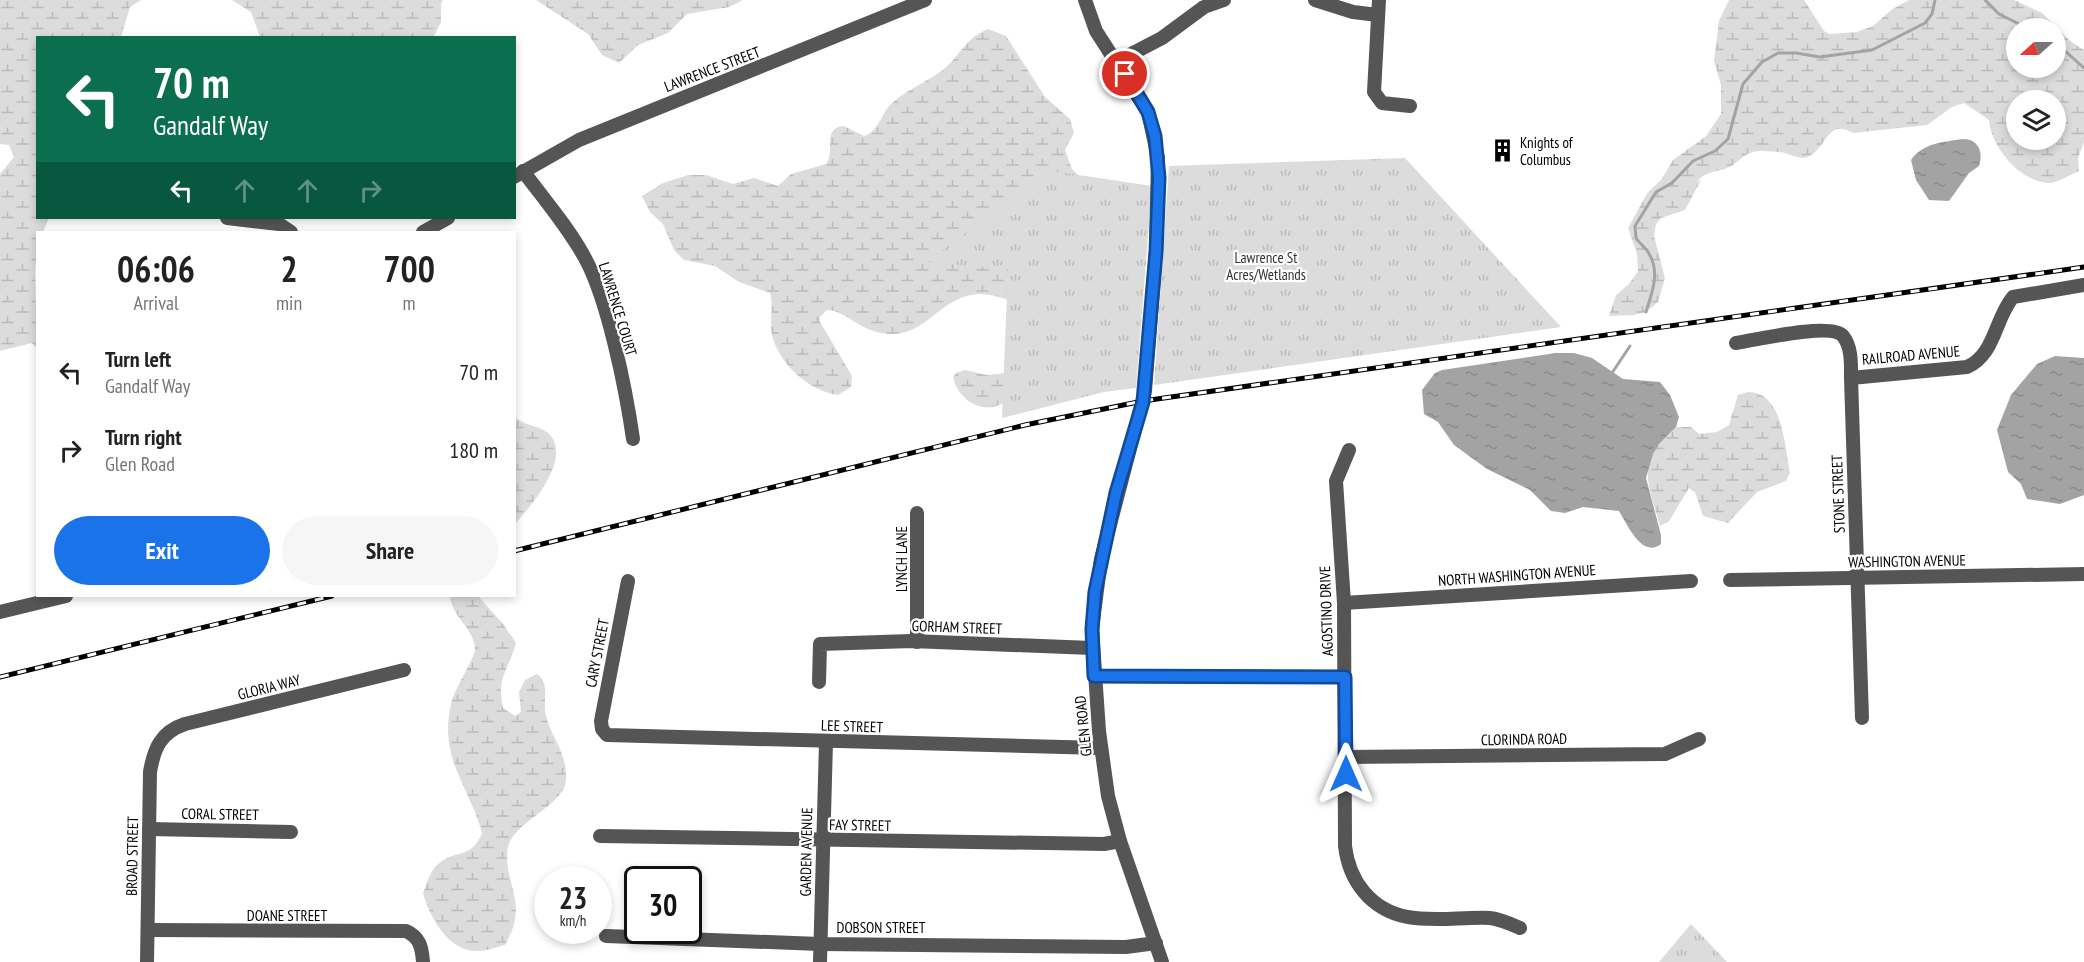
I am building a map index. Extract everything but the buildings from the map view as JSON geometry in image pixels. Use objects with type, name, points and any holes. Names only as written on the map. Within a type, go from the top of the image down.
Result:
[{"type":"street","name":"LAWRENCE STREET","points":[[519,174],[579,140],[925,0]]},
{"type":"street","name":"GLEN ROAD","points":[[1085,0],[1096,31],[1138,93],[1152,122],[1158,158],[1159,188],[1145,392],[1101,559],[1093,603],[1092,648],[1101,748],[1108,796],[1120,841],[1161,962]]},
{"type":"street","points":[[1116,62],[1162,38],[1202,4],[1224,0]]},
{"type":"street","points":[[1315,0],[1353,12],[1378,15]]},
{"type":"street","points":[[1378,0],[1375,95],[1387,104],[1410,106]]},
{"type":"street","name":"LAWRENCE COURT","points":[[519,174],[578,247],[589,267],[614,350],[633,440]]},
{"type":"street","points":[[236,219],[279,224],[290,231]]},
{"type":"street","points":[[425,231],[446,219]]},
{"type":"street","name":"RAILROAD AVENUE","points":[[1736,343],[1803,332],[1837,332],[1843,336],[1847,344],[1851,378],[1967,367],[1977,362],[1985,352],[2013,297],[2084,285]]},
{"type":"street","name":"STONE STREET","points":[[1851,378],[1862,718]]},
{"type":"street","name":"AGOSTINO DRIVE","points":[[1349,450],[1336,481],[1344,603],[1346,854],[1356,881],[1371,900],[1388,911],[1410,919],[1490,918],[1520,928]]},
{"type":"street","name":"LYNCH LANE","points":[[917,513],[918,642]]},
{"type":"street","name":"WASHINGTON AVENUE","points":[[1731,580],[2084,574]]},
{"type":"street","name":"CARY STREET","points":[[603,732],[601,721],[628,581]]},
{"type":"street","name":"NORTH WASHINGTON AVENUE","points":[[1344,603],[1691,581]]},
{"type":"street","points":[[0,612],[62,597]]},
{"type":"street","name":"GORHAM STREET","points":[[819,682],[820,644],[918,642],[1092,648]]},
{"type":"street","name":"GLORIA WAY","points":[[154,752],[164,736],[185,724],[404,670]]},
{"type":"street","points":[[1094,676],[1345,677]]},
{"type":"street","name":"LEE STREET","points":[[603,732],[610,736],[1101,748]]},
{"type":"street","name":"CLORINDA ROAD","points":[[1346,757],[1665,754],[1699,739]]},
{"type":"street","name":"GARDEN AVENUE","points":[[820,962],[826,742]]},
{"type":"street","name":"BROAD STREET","points":[[147,962],[150,771],[154,752]]},
{"type":"street","name":"CORAL STREET","points":[[149,829],[291,832]]},
{"type":"street","name":"FAY STREET","points":[[600,836],[1093,844],[1120,841]]},
{"type":"street","name":"DOANE STREET","points":[[148,930],[398,931],[411,934],[420,944],[423,962]]},
{"type":"street","name":"DOBSON STREET","points":[[612,936],[820,944],[1126,946],[1156,943]]},
{"type":"green space","points":[[0,0],[141,0],[130,7],[121,36],[36,36],[36,219],[49,219],[43,231],[36,231],[36,348],[32,343],[0,351],[0,174],[14,157],[9,145],[0,144]]},
{"type":"green space","points":[[232,0],[443,0],[441,22],[434,36],[260,36],[251,12]]},
{"type":"green space","points":[[536,0],[743,0],[729,7],[687,14],[668,33],[638,45],[619,63],[602,55],[588,34]]},
{"type":"green space","points":[[1729,0],[1804,0],[1824,31],[1829,34],[1857,32],[1873,26],[1891,10],[1909,0],[2014,0],[2042,13],[2047,18],[2006,18],[2006,78],[2066,78],[2066,37],[2084,50],[2084,142],[2078,158],[2079,171],[2053,183],[2028,177],[2001,152],[1989,120],[1964,103],[1952,107],[1927,125],[1853,133],[1837,129],[1827,136],[1814,153],[1807,157],[1801,158],[1780,152],[1750,153],[1733,165],[1701,178],[1685,210],[1661,218],[1656,224],[1654,236],[1665,278],[1658,302],[1646,312],[1609,316],[1616,295],[1629,284],[1638,271],[1637,254],[1628,228],[1648,192],[1661,180],[1673,160],[1706,136],[1721,114],[1721,85],[1714,61],[1719,21]]},
{"type":"green space","points":[[988,29],[1006,36],[1045,97],[1070,119],[1074,133],[1065,150],[1072,169],[1082,179],[1024,305],[990,295],[966,296],[944,307],[916,328],[894,334],[872,331],[841,314],[827,310],[820,317],[820,322],[852,376],[851,387],[838,395],[816,388],[788,366],[776,346],[771,330],[770,293],[739,282],[715,266],[684,260],[674,250],[663,224],[650,212],[642,196],[663,183],[688,175],[706,175],[733,184],[754,178],[778,186],[791,174],[826,164],[829,160],[833,131],[844,126],[864,136],[868,134],[876,128],[890,105],[940,72],[973,38]]},
{"type":"green space","name":"Lawrence St Acres/Wetlands","points":[[1405,158],[1561,327],[1154,385],[1169,166]]},
{"type":"green space","points":[[1052,171],[1152,186],[1136,388],[1104,392],[1002,418],[1008,269],[926,262]]},
{"type":"green space","points":[[965,370],[987,375],[1007,373],[1006,401],[998,406],[981,407],[966,399],[960,393],[953,377],[956,373]]},
{"type":"green space","points":[[1748,392],[1760,394],[1776,411],[1784,436],[1790,472],[1786,481],[1757,492],[1728,523],[1703,516],[1695,492],[1689,488],[1669,521],[1660,526],[1649,484],[1648,473],[1652,453],[1676,427],[1691,427],[1699,434],[1717,432],[1729,425],[1738,395]]},
{"type":"green space","points":[[516,418],[548,433],[556,446],[556,458],[552,470],[530,506],[516,523]]},
{"type":"green space","points":[[450,597],[479,597],[503,624],[516,643],[502,681],[503,708],[515,716],[521,712],[519,692],[525,680],[537,674],[541,678],[545,688],[546,716],[562,753],[566,770],[566,780],[557,798],[528,821],[512,838],[507,856],[516,910],[514,926],[505,945],[481,951],[467,950],[449,939],[430,912],[423,893],[435,867],[444,859],[468,851],[482,833],[451,754],[448,720],[452,700],[475,650],[471,636],[451,603]]},
{"type":"green space","points":[[1691,924],[1727,962],[1659,962]]},
{"type":"water","points":[[1963,139],[1973,141],[1979,147],[1981,156],[1979,166],[1969,173],[1949,201],[1929,200],[1916,180],[1911,160],[1927,147],[1941,142]]},
{"type":"water","points":[[1556,353],[1574,353],[1592,358],[1623,379],[1660,382],[1670,395],[1679,417],[1676,427],[1659,444],[1653,454],[1646,478],[1661,535],[1661,544],[1648,547],[1641,544],[1619,511],[1583,507],[1565,513],[1551,511],[1530,490],[1487,469],[1454,445],[1438,422],[1424,414],[1422,390],[1435,373],[1442,370]]},
{"type":"water","points":[[2055,356],[2084,358],[2084,495],[2060,504],[2027,499],[2021,484],[2008,472],[1997,430],[2011,395],[2037,364]]},
{"type":"waterway","points":[[1646,312],[1655,274],[1648,252],[1636,238],[1635,226],[1656,192],[1672,183],[1693,161],[1715,151],[1728,139],[1743,84],[1762,62],[1778,53],[1820,57],[1872,50],[1925,23],[1932,14],[1935,0]]},
{"type":"waterway","points":[[1985,0],[1999,14],[2007,18]]},
{"type":"waterway","points":[[2066,52],[2084,68]]},
{"type":"waterway","points":[[1612,373],[1630,346]]},
{"type":"railway","points":[[516,551],[1025,425],[1143,401],[2084,267]]},
{"type":"railway","points":[[0,677],[328,597]]},
{"type":"place","name":"Knights of Columbus","points":[[1502,151]]},
{"type":"route","points":[[1125,74],[1148,112],[1155,136],[1159,178],[1156,252],[1143,402],[1116,493],[1093,603],[1094,676],[1345,677],[1346,774]]}]
